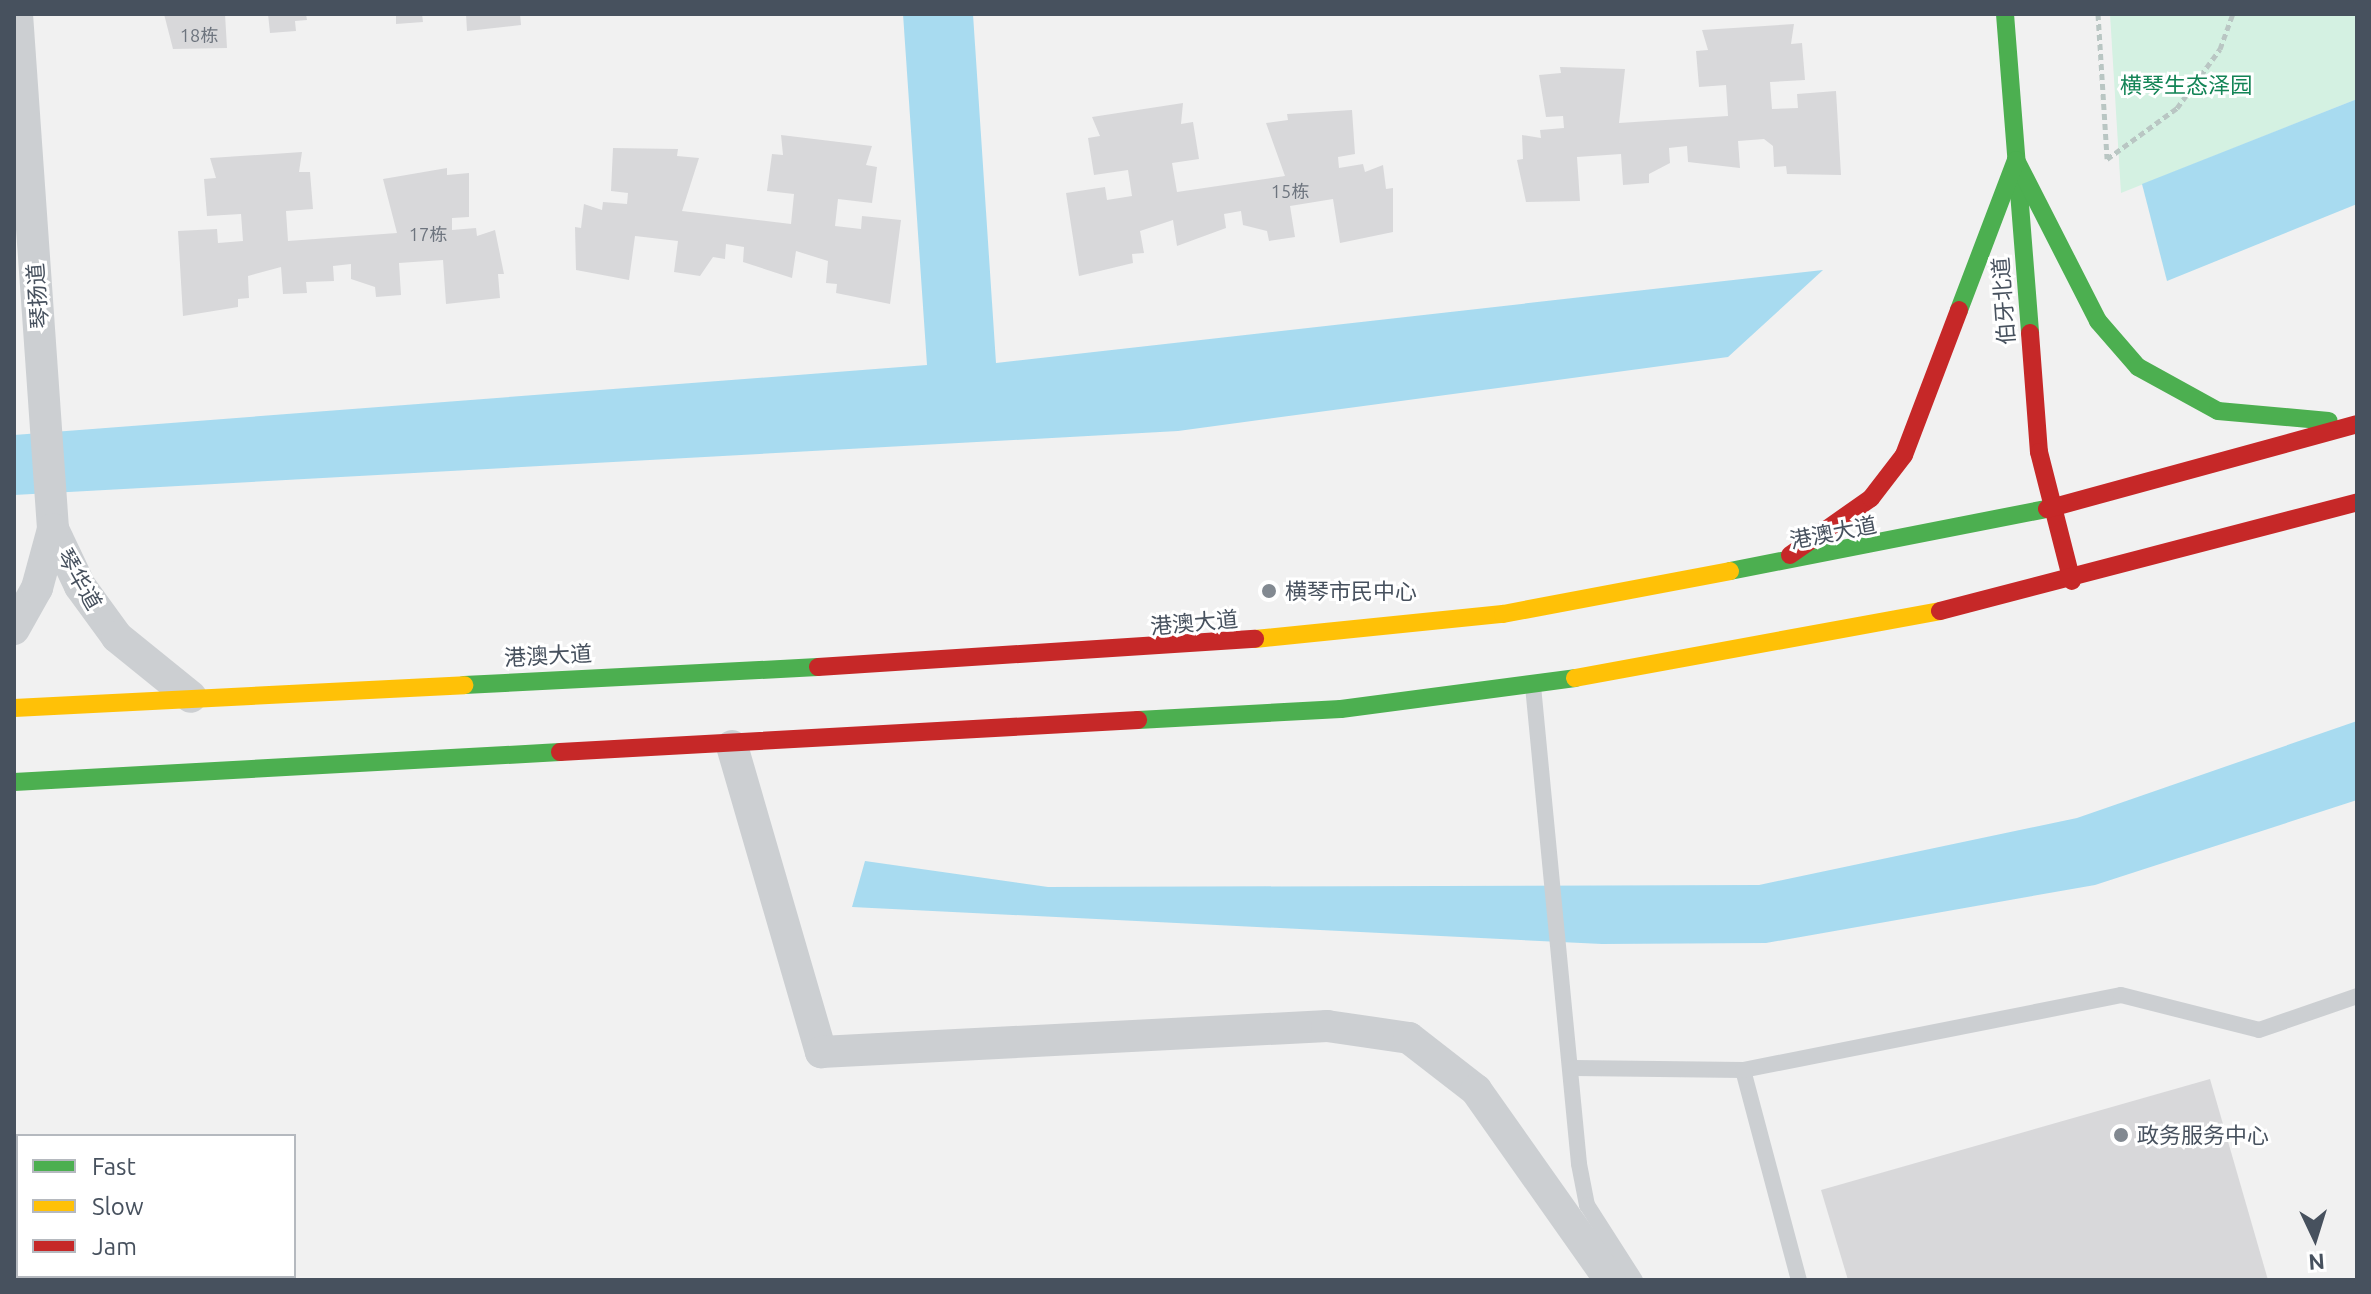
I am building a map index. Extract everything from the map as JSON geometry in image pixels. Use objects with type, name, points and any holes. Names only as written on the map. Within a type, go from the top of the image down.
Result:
[{"type":"main road","name":"伯牙北道","points":[[2005,14],[2039,452],[2072,581]]},
{"type":"main road","points":[[2016,160],[2098,321],[2150,377],[2218,411],[2357,423]]},
{"type":"main road","points":[[1731,576],[1830,533],[1904,455],[2016,160]]},
{"type":"main road","name":"港澳大道","points":[[14,708],[1162,649],[1503,614],[1731,576],[2053,508],[2357,423]]},
{"type":"main road","points":[[14,782],[1167,724],[1532,685],[1856,630],[2072,581],[2357,502]]},
{"type":"street","name":"琴扬道","points":[[17,14],[53,529]]},
{"type":"street","name":"琴华道","points":[[14,629],[37,588],[53,529]]},
{"type":"street","name":"琴华道","points":[[53,529],[80,586],[117,637],[191,697]]},
{"type":"street","points":[[732,746],[821,1052],[1327,1026],[1409,1038],[1476,1090],[1610,1280]]},
{"type":"lane","points":[[1532,685],[1587,1205],[1635,1280]]},
{"type":"lane","points":[[1574,1068],[1743,1070],[2121,995],[2259,1030],[2357,996]]},
{"type":"lane","points":[[1743,1070],[1799,1280]]},
{"type":"path","points":[[2098,14],[2107,159],[2177,108],[2220,49],[2233,14]]},
{"type":"green space","name":"横琴生态泽园","points":[[2110,14],[2357,14],[2357,99],[2121,193]]},
{"type":"water","points":[[903,14],[973,14],[996,363],[1823,270],[1728,357],[1178,431],[14,495],[14,435],[927,365]]},
{"type":"water","points":[[2357,99],[2357,204],[2167,281],[2142,184]]},
{"type":"water","points":[[2357,721],[2357,800],[2095,885],[1766,943],[1602,944],[852,907],[865,861],[1048,887],[1759,885],[2077,818]]},
{"type":"building","points":[[164,14],[225,14],[227,48],[173,49]]},
{"type":"building","points":[[268,14],[306,14],[307,20],[295,21],[296,31],[270,33]]},
{"type":"building","points":[[396,14],[422,14],[423,22],[396,24]]},
{"type":"building","points":[[466,14],[520,14],[521,25],[467,31]]},
{"type":"building","points":[[1794,24],[1791,44],[1802,43],[1805,80],[1770,82],[1772,109],[1798,108],[1797,94],[1836,91],[1841,175],[1787,174],[1786,166],[1774,167],[1773,146],[1764,139],[1738,141],[1740,168],[1688,162],[1687,146],[1669,148],[1670,163],[1649,174],[1649,183],[1623,185],[1621,154],[1577,157],[1580,201],[1526,202],[1517,160],[1523,159],[1522,135],[1541,138],[1540,130],[1564,128],[1563,116],[1546,117],[1539,75],[1561,73],[1560,67],[1625,69],[1619,123],[1728,116],[1726,85],[1699,87],[1696,51],[1708,50],[1702,30]]},
{"type":"building","points":[[1183,103],[1181,124],[1193,122],[1199,159],[1172,163],[1177,192],[1285,176],[1266,123],[1288,120],[1287,114],[1352,110],[1355,154],[1338,157],[1339,168],[1363,164],[1365,172],[1383,165],[1386,189],[1393,188],[1393,232],[1340,243],[1333,199],[1290,206],[1295,237],[1269,241],[1267,231],[1243,225],[1241,211],[1224,214],[1226,228],[1177,246],[1173,220],[1140,231],[1144,253],[1132,254],[1133,263],[1079,276],[1066,193],[1105,187],[1107,200],[1132,196],[1128,170],[1094,175],[1088,138],[1100,136],[1092,117]]},
{"type":"building","points":[[781,135],[872,146],[866,165],[877,167],[872,203],[838,199],[835,226],[861,229],[862,216],[901,220],[890,304],[836,293],[837,284],[826,283],[828,261],[796,251],[792,278],[743,262],[744,247],[726,244],[725,259],[713,257],[700,276],[674,272],[678,241],[635,236],[629,280],[576,270],[575,227],[581,228],[584,204],[602,210],[603,202],[627,204],[628,193],[611,191],[613,148],[678,149],[677,156],[699,158],[682,211],[791,224],[794,194],[767,191],[772,154],[783,155]]},
{"type":"building","points":[[302,152],[299,172],[310,172],[313,209],[286,211],[288,241],[397,233],[383,179],[447,168],[447,175],[469,173],[469,217],[452,218],[452,230],[476,228],[477,236],[495,230],[504,274],[498,274],[500,298],[446,304],[443,260],[399,263],[401,295],[376,297],[375,287],[351,279],[351,264],[333,266],[334,281],[306,282],[307,293],[283,294],[281,267],[248,276],[249,298],[238,299],[238,307],[183,316],[178,231],[217,229],[218,243],[243,241],[241,214],[207,216],[204,179],[216,178],[210,158]]},
{"type":"building","name":"政务服务中心","points":[[2210,1079],[2268,1280],[1848,1280],[1821,1190]]},
{"type":"traffic: fast","points":[[2005,14],[2030,333]]},
{"type":"traffic: fast","points":[[2016,160],[2098,321],[2138,367],[2218,411],[2329,421]]},
{"type":"traffic: fast","points":[[1959,310],[2016,160]]},
{"type":"traffic: fast","points":[[1730,571],[2047,509]]},
{"type":"traffic: fast","points":[[464,685],[818,667]]},
{"type":"traffic: fast","points":[[1138,720],[1341,709],[1575,678]]},
{"type":"traffic: fast","points":[[14,782],[560,752]]},
{"type":"traffic: slow","points":[[1255,639],[1503,614],[1730,571]]},
{"type":"traffic: slow","points":[[1575,678],[1940,611]]},
{"type":"traffic: slow","points":[[14,708],[464,685]]},
{"type":"traffic: jam","points":[[1790,555],[1871,498],[1904,455],[1959,310]]},
{"type":"traffic: jam","points":[[2030,333],[2039,452],[2072,581]]},
{"type":"traffic: jam","points":[[2047,509],[2357,424]]},
{"type":"traffic: jam","points":[[1940,611],[2357,502]]},
{"type":"traffic: jam","points":[[818,667],[1255,639]]},
{"type":"traffic: jam","points":[[560,752],[1138,720]]},
{"type":"place","name":"横琴市民中心","points":[[1269,591]]},
{"type":"place","name":"政务服务中心","points":[[2121,1135]]}]
